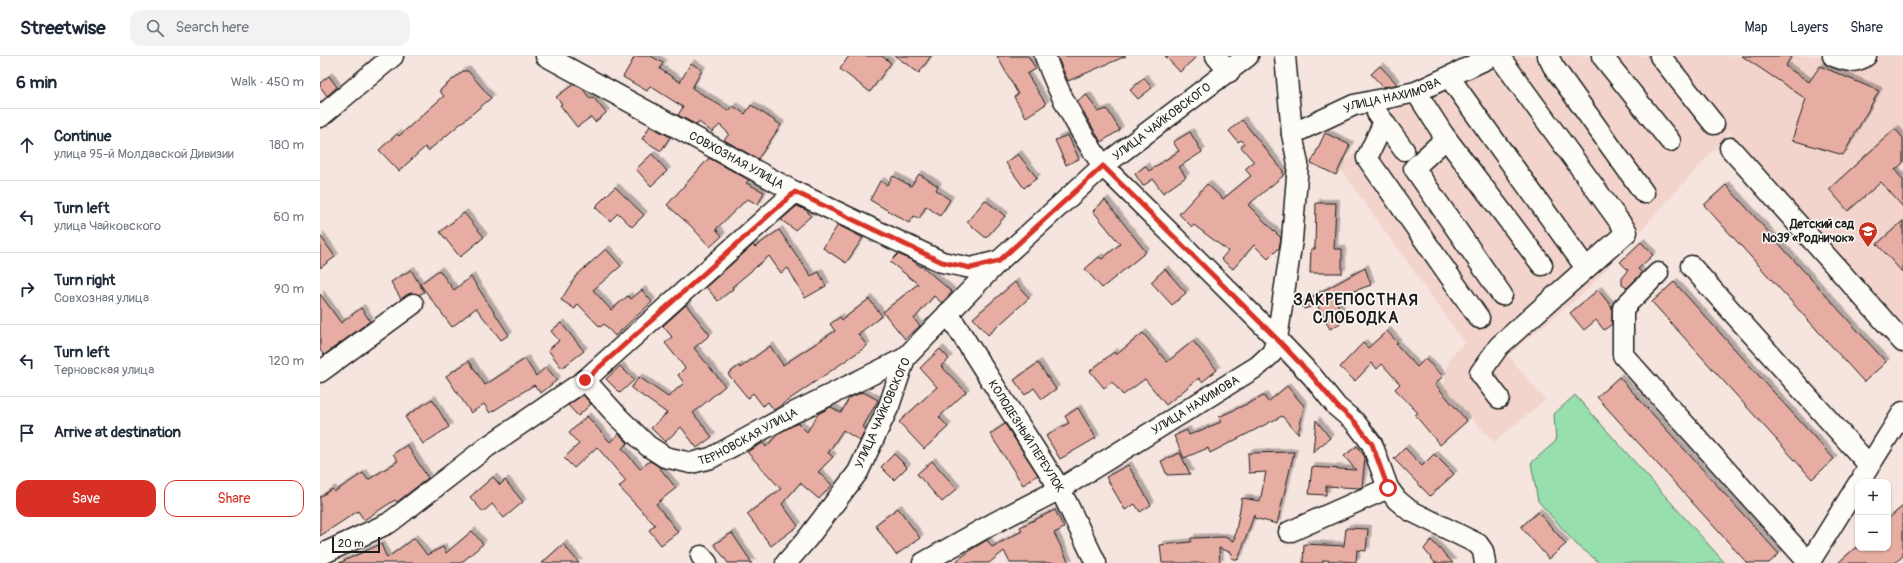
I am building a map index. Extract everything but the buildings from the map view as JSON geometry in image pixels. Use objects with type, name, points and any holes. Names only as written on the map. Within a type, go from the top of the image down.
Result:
[{"type":"street","points":[[320,117],[393,56]]},
{"type":"street","name":"СОВХОЗНАЯ УЛИЦА","points":[[546,56],[795,192],[942,262],[971,268],[999,261]]},
{"type":"street","points":[[1044,56],[1058,92],[1080,132],[1103,166],[1277,339],[1312,376],[1337,406],[1355,422],[1372,444],[1388,488],[1397,500],[1409,510],[1478,544],[1483,551],[1485,563]]},
{"type":"street","points":[[1216,56],[1229,72]]},
{"type":"street","name":"УЛИЦА ЧАЙКОВСКОГО","points":[[786,563],[807,539],[858,472],[889,406],[905,358],[999,261],[1103,166],[1229,72],[1248,56]]},
{"type":"street","name":"УЛИЦА НАХИМОВА","points":[[923,563],[994,523],[1060,489],[1258,366],[1272,353],[1277,339],[1292,240],[1298,164],[1292,134],[1285,56]]},
{"type":"street","name":"УЛИЦА НАХИМОВА","points":[[1292,134],[1354,104],[1416,92],[1493,56]]},
{"type":"street","points":[[1499,56],[1627,232],[1586,268],[1571,284],[1500,346],[1480,373],[1499,398]]},
{"type":"street","points":[[1548,56],[1553,66],[1644,193]]},
{"type":"street","points":[[1602,56],[1670,141]]},
{"type":"street","points":[[1660,56],[1714,124]]},
{"type":"street","points":[[1833,56],[1848,62],[1858,61],[1866,56]]},
{"type":"street","points":[[1449,77],[1586,268]]},
{"type":"street","points":[[1416,92],[1443,134],[1542,265]]},
{"type":"street","points":[[1369,102],[1404,150]]},
{"type":"street","points":[[1384,122],[1367,158],[1480,318]]},
{"type":"street","points":[[1443,134],[1441,144],[1414,168],[1502,295]]},
{"type":"street","points":[[1730,148],[1903,342]]},
{"type":"street","points":[[320,555],[389,523],[487,447],[585,380],[795,192]]},
{"type":"street","points":[[1691,266],[1869,465]]},
{"type":"street","points":[[1658,273],[1623,308],[1623,355],[1809,563],[1855,489]]},
{"type":"street","points":[[320,372],[414,304]]},
{"type":"street","name":"КОЛОДЕЗНЫЙ ПЕРЕУЛОК","points":[[948,313],[1060,489],[1096,563]]},
{"type":"street","name":"ТЕРНОВСКАЯ УЛИЦА","points":[[585,380],[619,418],[648,446],[664,457],[691,463],[711,458],[789,415],[905,358]]},
{"type":"street","points":[[1861,479],[1903,413]]},
{"type":"street","points":[[1289,532],[1388,488]]},
{"type":"shaded area","points":[[1507,56],[1903,56],[1903,324],[1729,133],[1588,289],[1508,355],[1545,400],[1494,442],[1443,388],[1450,357],[1465,343],[1340,168],[1388,113]]},
{"type":"green space","points":[[1575,395],[1725,563],[1600,563],[1576,544],[1538,501],[1531,463],[1556,441],[1554,414]]},
{"type":"place","name":"Детский сад №39 «Родничок»","points":[[1868,248]]},
{"type":"district","name":"ЗАКРЕПОСТНАЯ СЛОБОДКА","points":[[1356,309]]},
{"type":"route","points":[[585,380],[795,192],[942,262],[971,268],[999,261],[1103,166],[1277,339],[1312,376],[1337,406],[1355,422],[1372,444],[1388,488]]}]
